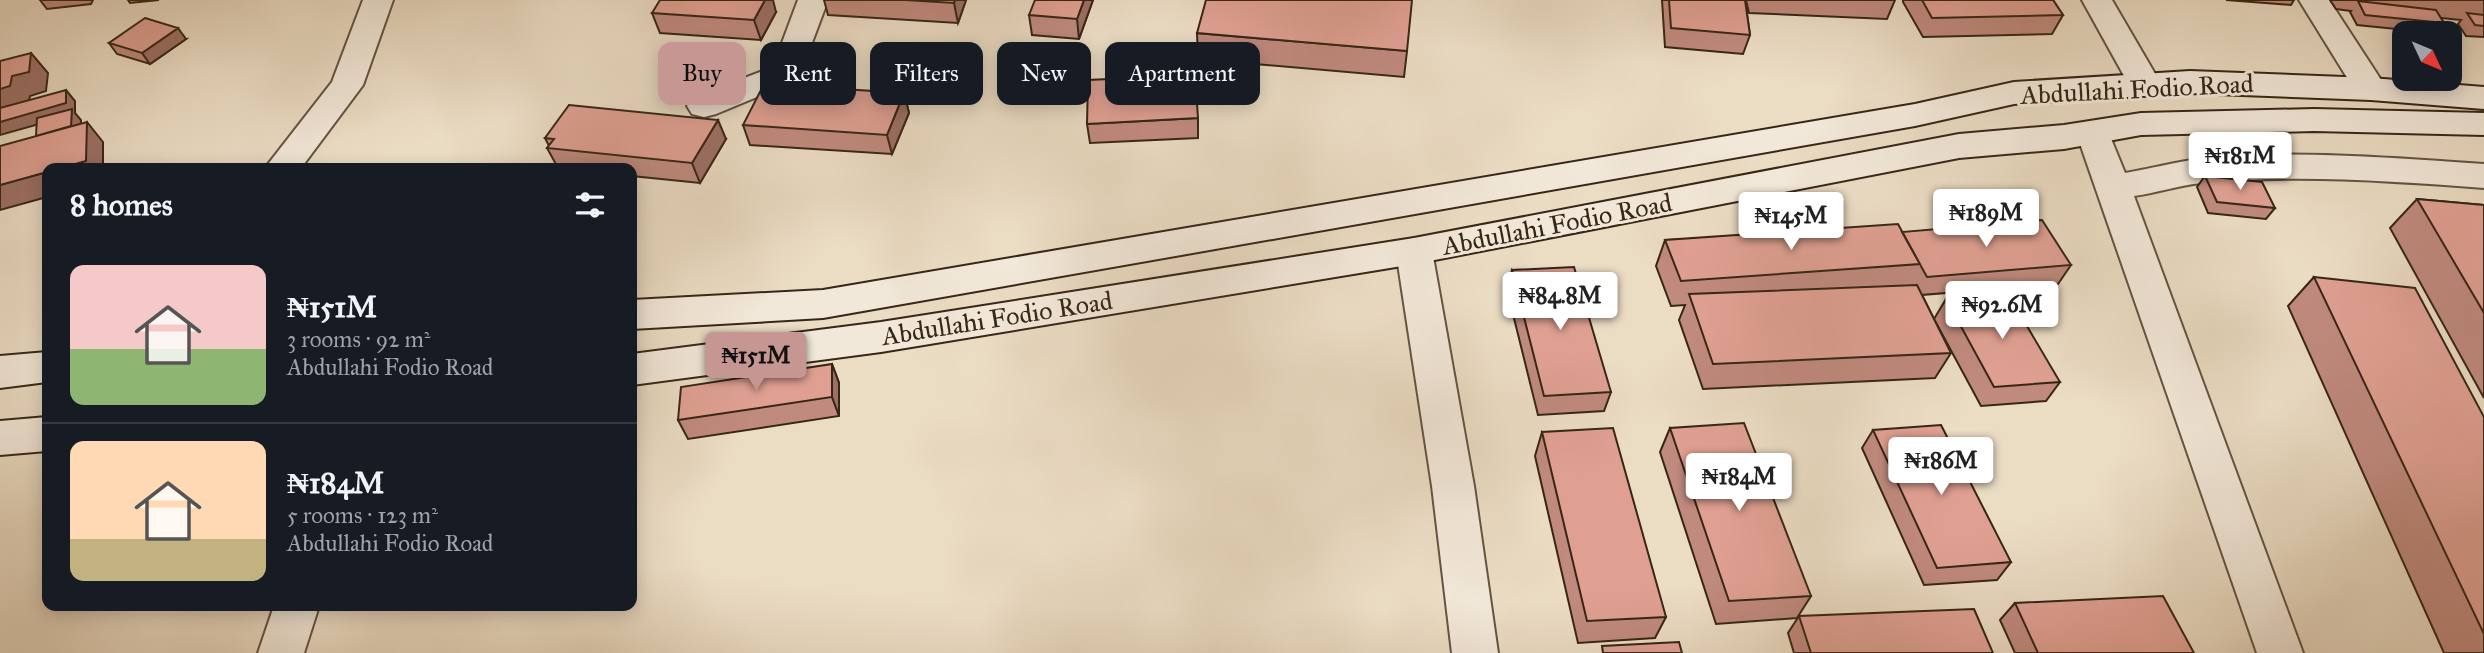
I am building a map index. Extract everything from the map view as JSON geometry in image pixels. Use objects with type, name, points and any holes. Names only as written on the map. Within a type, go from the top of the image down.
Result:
[{"type":"main road","points":[[286,163],[347,85],[378,0]]},
{"type":"main road","points":[[704,106],[787,73],[813,0]]},
{"type":"main road","points":[[2097,0],[2145,84]]},
{"type":"main road","points":[[2314,0],[2371,89]]},
{"type":"main road","name":"Abdullahi Fodio Road","points":[[637,315],[823,304],[1901,118],[2014,93],[2145,84],[2254,83],[2484,98]]},
{"type":"main road","name":"Abdullahi Fodio Road","points":[[637,369],[881,337],[1414,251],[1959,146],[2093,132],[2141,124],[2314,120],[2484,124]]},
{"type":"main road","points":[[2093,132],[2280,653]]},
{"type":"main road","points":[[2113,186],[2137,186],[2209,170],[2413,170],[2484,176]]},
{"type":"main road","points":[[1414,251],[1453,486],[1475,653]]},
{"type":"main road","points":[[0,372],[42,368]]},
{"type":"main road","points":[[0,438],[42,434]]},
{"type":"main road","points":[[281,653],[295,611]]},
{"type":"building","points":[[660,0],[765,0],[754,20],[652,13]]},
{"type":"building","points":[[905,0],[955,0],[954,3]]},
{"type":"building","points":[[1035,0],[1084,0],[1077,19],[1029,15]]},
{"type":"building","points":[[1206,0],[1412,0],[1407,51],[1197,33]]},
{"type":"building","points":[[1669,0],[1745,0],[1750,35],[1671,28]]},
{"type":"building","points":[[1922,0],[2053,0],[2063,15],[1932,18]]},
{"type":"building","points":[[2358,1],[2436,10],[2443,21],[2424,21],[2365,15]]},
{"type":"building","points":[[2467,13],[2484,15],[2484,26],[2475,25]]},
{"type":"building","points":[[145,18],[178,28],[142,53],[109,43]]},
{"type":"building","points":[[31,53],[29,72],[12,76],[10,86],[0,89],[0,61]]},
{"type":"building","points":[[1105,79],[1105,105],[1197,105],[1198,118],[1087,124],[1087,105],[1091,105],[1091,80]]},
{"type":"building","points":[[66,90],[66,103],[0,122],[0,108]]},
{"type":"building","points":[[856,90],[870,91],[870,105],[899,105],[887,135],[743,125],[760,92],[760,105],[856,105]]},
{"type":"building","points":[[569,105],[718,120],[692,163],[547,148],[554,139],[545,138]]},
{"type":"building","points":[[72,109],[71,126],[36,136],[37,118]]},
{"type":"building","points":[[87,122],[86,161],[42,163],[42,173],[0,185],[0,146]]},
{"type":"building","points":[[2205,176],[2262,182],[2275,208],[2217,202]]},
{"type":"building","points":[[2417,199],[2484,205],[2484,313]]},
{"type":"building","points":[[2042,220],[2071,265],[1927,277],[1902,232]]},
{"type":"building","points":[[1898,224],[1920,264],[1681,281],[1665,240]]},
{"type":"building","points":[[1574,267],[1611,392],[1544,396],[1512,270]]},
{"type":"building","points":[[2314,277],[2415,288],[2484,417],[2484,634]]},
{"type":"building","points":[[1917,285],[1951,353],[1713,364],[1689,294]]},
{"type":"building","points":[[2008,294],[2060,382],[1994,387],[1946,299]]},
{"type":"building","points":[[832,364],[832,397],[678,420],[681,387]]},
{"type":"building","points":[[1744,423],[1811,596],[1729,601],[1670,428]]},
{"type":"building","points":[[1941,425],[2011,562],[1937,568],[1873,430]]},
{"type":"building","points":[[1613,428],[1666,617],[1587,621],[1542,432]]},
{"type":"building","points":[[2163,596],[2194,653],[2038,653],[2015,603]]},
{"type":"building","points":[[1974,609],[1993,653],[1811,653],[1799,616]]},
{"type":"building","points":[[1679,642],[1682,653],[1603,653],[1602,646]]}]
